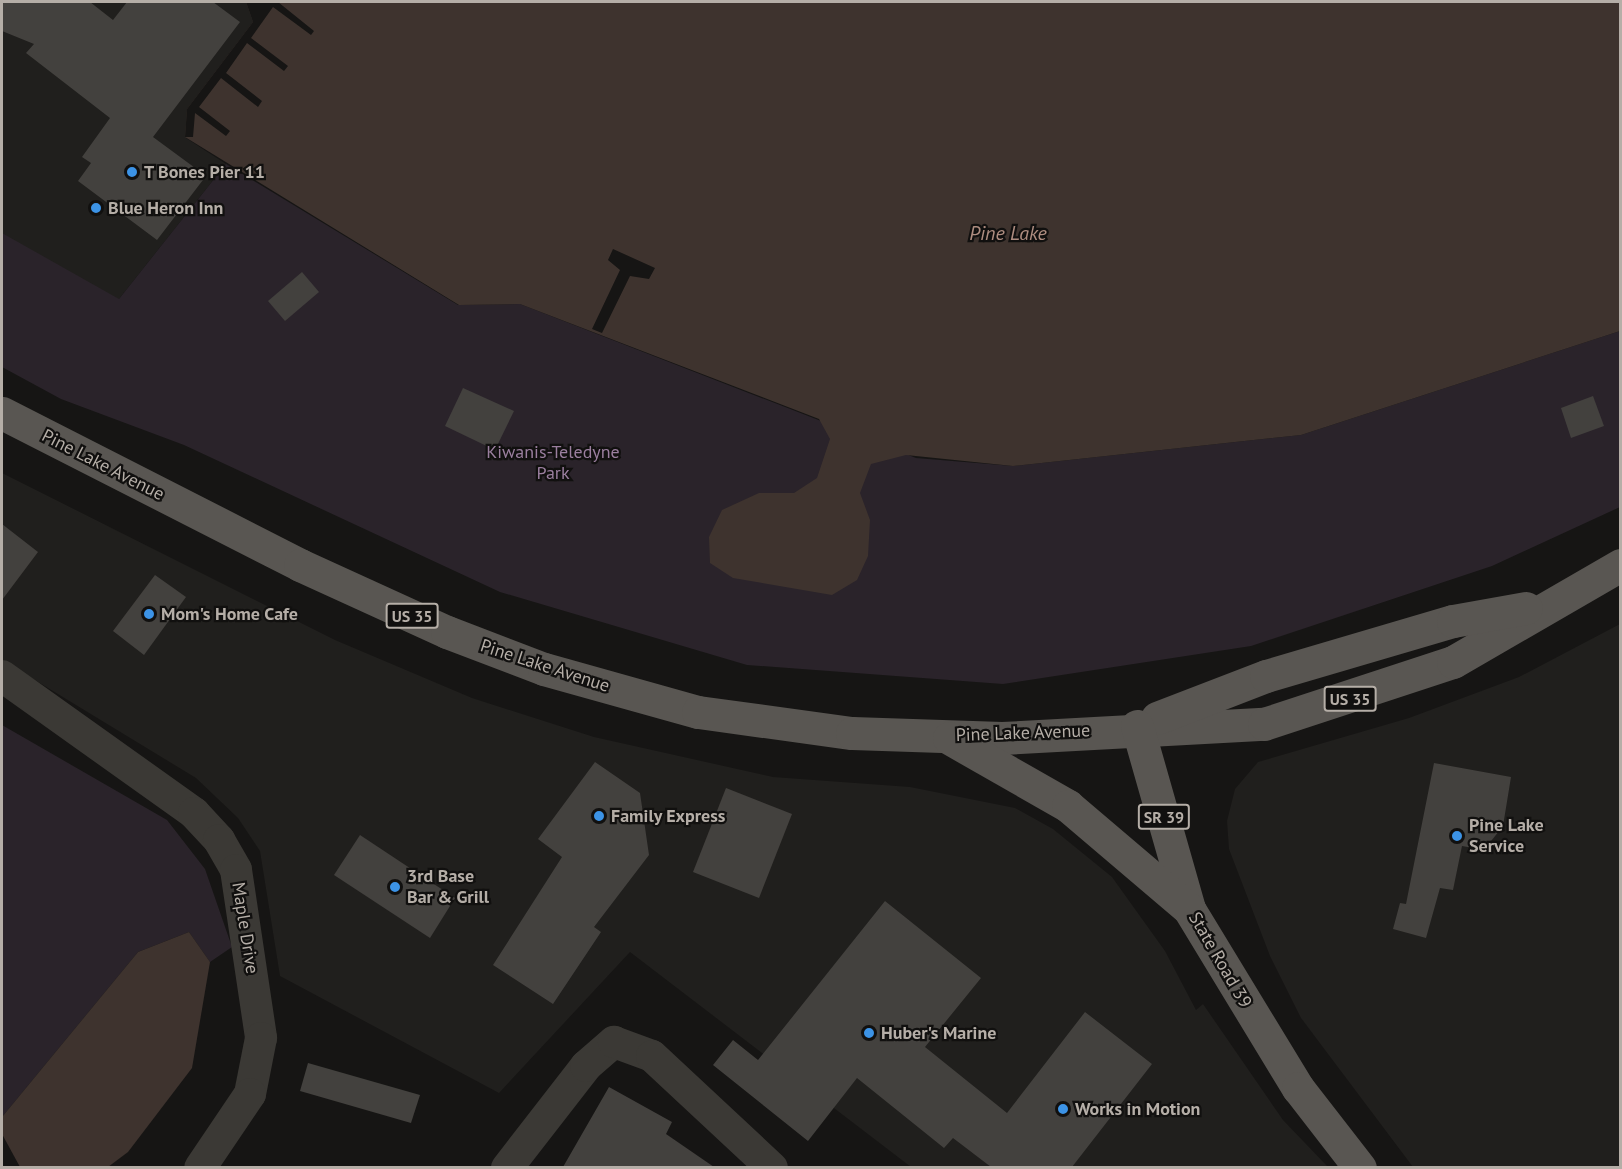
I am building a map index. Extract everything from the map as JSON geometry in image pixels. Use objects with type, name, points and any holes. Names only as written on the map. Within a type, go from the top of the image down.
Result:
[{"type":"main road","name":"Pine Lake Avenue","points":[[2,413],[300,565],[447,633],[544,669],[698,712],[852,733],[1002,738],[1137,726],[1264,724],[1303,714],[1453,662],[1543,605],[1620,565]]},
{"type":"main road","name":"Pine Lake Avenue","points":[[1137,726],[1266,676],[1453,621],[1543,605]]},
{"type":"main road","name":"State Road 39","points":[[1137,726],[1189,909],[1298,1088],[1360,1167]]},
{"type":"main road","points":[[945,736],[1068,806],[1189,909]]},
{"type":"street","name":"Maple Drive","points":[[2,676],[194,813],[219,840],[236,870],[261,1038],[250,1094],[200,1167]]},
{"type":"street","points":[[507,1167],[586,1066],[614,1042],[652,1056],[772,1167]]},
{"type":"shaded area","name":"Blue Heron Inn","points":[[2,2],[266,3],[186,138],[226,164],[119,299],[2,326]]},
{"type":"shaded area","points":[[2,473],[335,640],[472,698],[594,737],[773,777],[910,787],[1015,808],[1053,829],[1112,877],[1165,951],[1196,1010],[1203,1004],[1283,1120],[1328,1167],[911,1167],[630,952],[499,1093],[280,976],[260,851],[238,818],[196,778],[2,660]]},
{"type":"shaded area","points":[[1620,624],[1620,1167],[1413,1167],[1301,1018],[1270,956],[1229,849],[1227,821],[1235,789],[1258,762],[1409,718],[1519,677]]},
{"type":"green space","name":"Kiwanis-Teledyne Park","points":[[226,164],[458,305],[520,304],[916,458],[1013,466],[1301,435],[1620,331],[1620,507],[1492,566],[1251,646],[1003,684],[747,665],[500,592],[184,445],[61,399],[2,367],[2,233],[119,299]]},
{"type":"green space","points":[[2,725],[167,820],[205,869],[232,947],[210,962],[189,932],[138,952],[2,1117]]},
{"type":"water","name":"Pine Lake","points":[[246,2],[1620,2],[1620,331],[1301,435],[1013,466],[906,455],[871,464],[860,493],[870,520],[868,556],[857,580],[832,595],[733,578],[710,563],[709,537],[722,510],[759,493],[794,493],[817,478],[830,439],[819,419],[520,304],[459,305],[185,137],[187,109],[253,22]]},
{"type":"water","points":[[189,932],[210,962],[192,1068],[128,1152],[108,1167],[20,1167],[2,1134],[2,1117],[138,952]]},
{"type":"pier","points":[[246,2],[278,2],[314,31],[311,35],[273,7],[251,38],[288,66],[284,71],[247,43],[226,73],[262,101],[258,107],[221,78],[199,107],[230,131],[226,136],[195,113],[193,137],[185,137],[187,109],[253,22]]},
{"type":"pier","points":[[613,249],[655,268],[649,279],[630,276],[602,333],[592,329],[620,270],[608,260]]},
{"type":"building","points":[[2,2],[90,2],[113,20],[127,2],[213,2],[240,22],[153,137],[206,176],[157,240],[78,181],[91,163],[82,157],[110,118],[26,53],[34,44],[2,31]]},
{"type":"building","points":[[302,272],[319,292],[285,321],[268,301]]},
{"type":"building","points":[[463,388],[514,411],[495,450],[445,426]]},
{"type":"building","points":[[1593,396],[1604,426],[1571,438],[1561,408]]},
{"type":"building","points":[[2,524],[38,552],[2,600]]},
{"type":"building","name":"Mom's Home Cafe","points":[[155,575],[186,597],[144,655],[113,631]]},
{"type":"building","points":[[595,762],[640,793],[649,855],[594,927],[601,932],[553,1004],[493,965],[562,857],[538,839]]},
{"type":"building","name":"Pine Lake Service","points":[[1434,763],[1511,777],[1503,826],[1484,850],[1462,846],[1453,890],[1440,888],[1426,938],[1393,929],[1400,903],[1406,904]]},
{"type":"building","name":"Family Express","points":[[726,788],[792,814],[759,898],[693,872]]},
{"type":"building","name":"3rd Base Bar & Grill","points":[[360,835],[455,898],[430,938],[334,875]]},
{"type":"building","points":[[885,901],[981,978],[925,1047],[1007,1113],[1085,1012],[1152,1064],[1072,1167],[991,1167],[953,1138],[944,1148],[857,1078],[808,1141],[713,1065],[733,1040],[758,1060]]},
{"type":"building","points":[[308,1063],[420,1095],[411,1123],[300,1091]]},
{"type":"building","points":[[609,1087],[672,1122],[666,1134],[714,1167],[563,1167]]},
{"type":"place","name":"T Bones Pier 11","points":[[132,172]]},
{"type":"place","name":"Blue Heron Inn","points":[[96,208]]},
{"type":"place","name":"Mom's Home Cafe","points":[[149,614]]},
{"type":"place","name":"Family Express","points":[[599,816]]},
{"type":"place","name":"Pine Lake Service","points":[[1457,836]]},
{"type":"place","name":"3rd Base Bar & Grill","points":[[395,887]]},
{"type":"place","name":"Huber's Marine","points":[[869,1033]]},
{"type":"place","name":"Works in Motion","points":[[1063,1109]]}]
